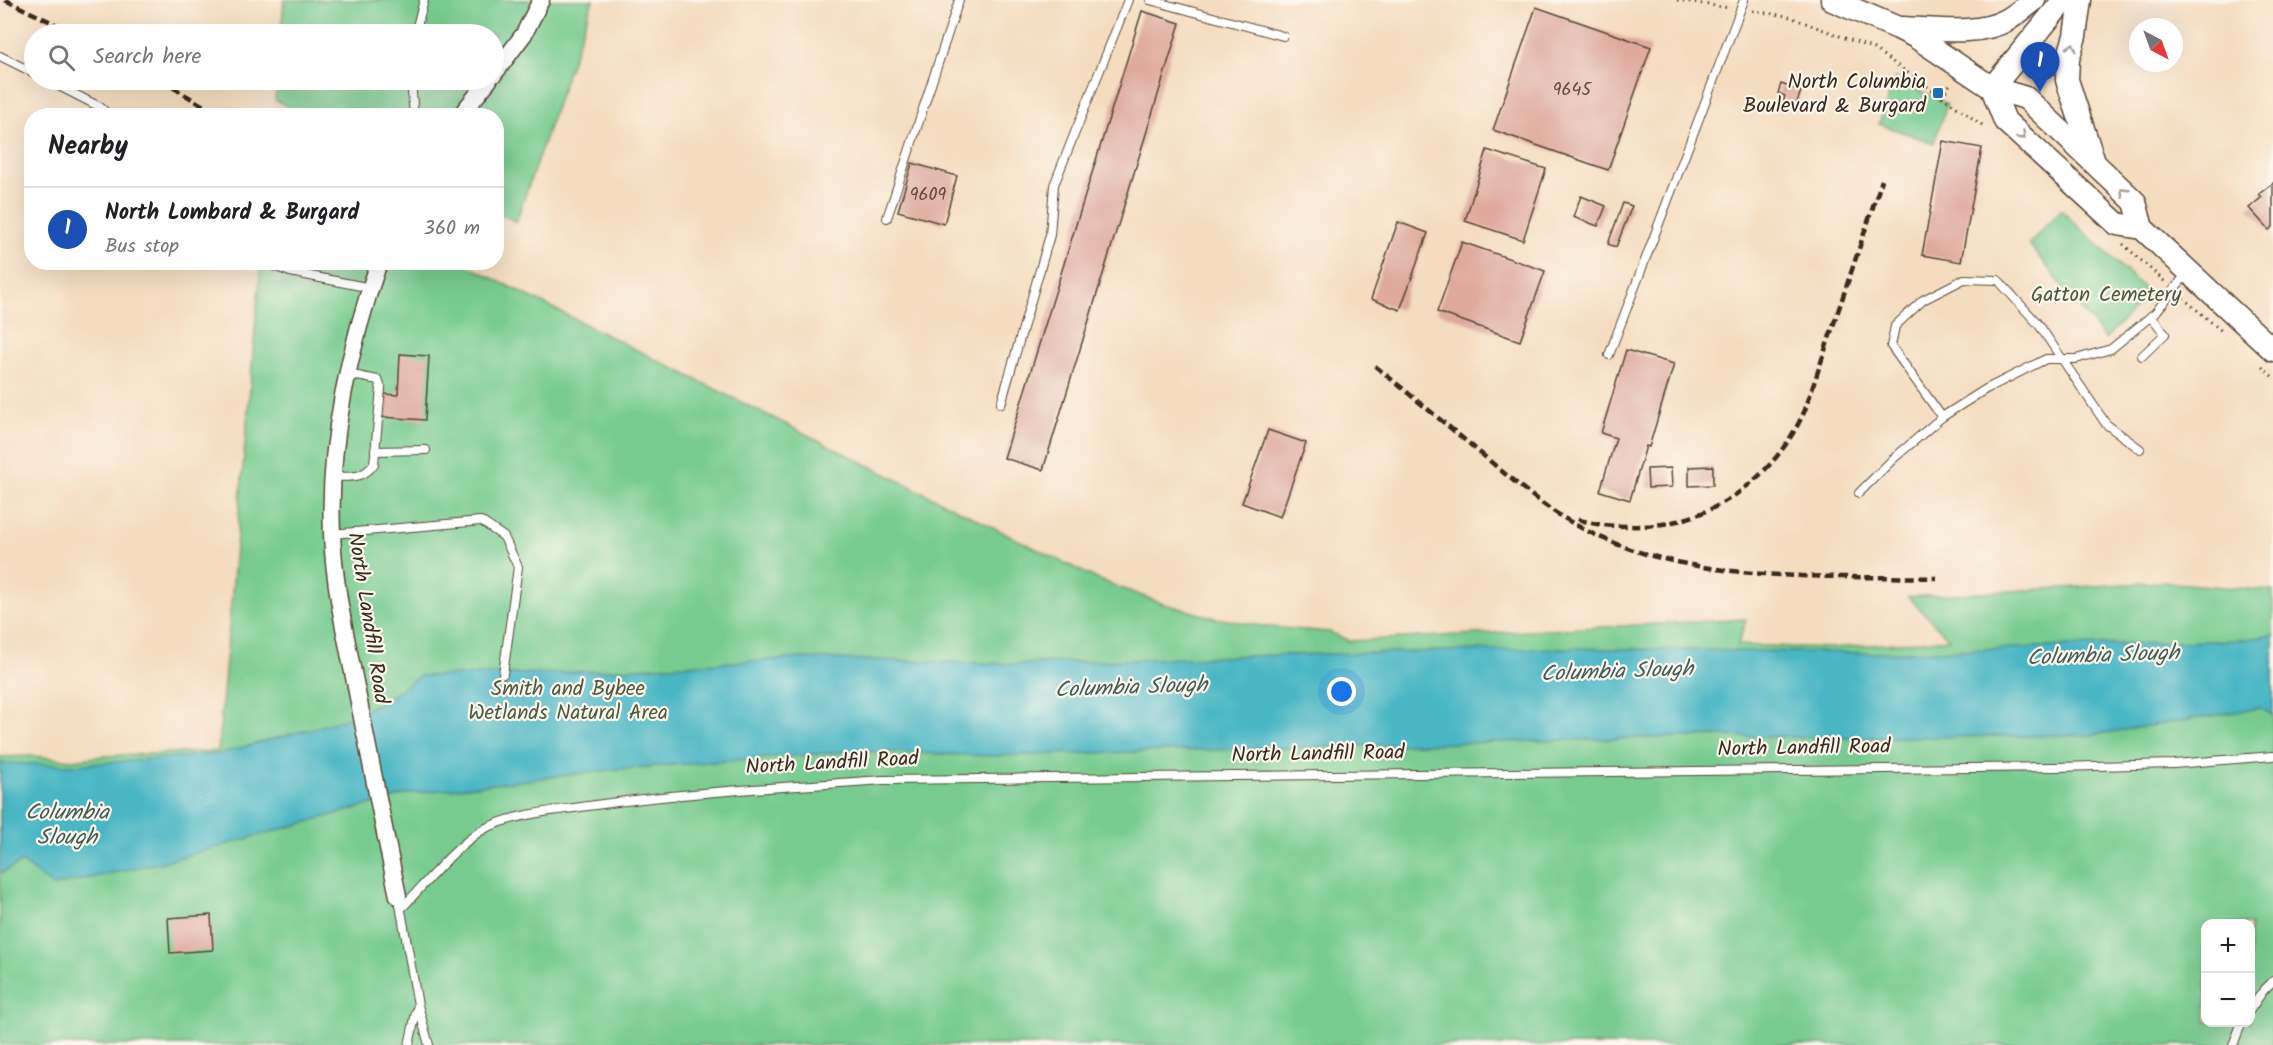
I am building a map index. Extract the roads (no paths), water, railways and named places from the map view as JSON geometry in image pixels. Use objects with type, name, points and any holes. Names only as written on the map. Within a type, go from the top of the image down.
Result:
[{"type":"main road","points":[[1832,0],[1898,28],[1936,49],[1992,88],[2026,98],[2135,202],[2142,228],[2273,350]]},
{"type":"main road","points":[[1898,28],[1987,27],[2007,20],[2034,0]]},
{"type":"main road","points":[[1992,88],[2064,0]]},
{"type":"main road","points":[[2080,0],[2075,36],[2068,59],[2067,80],[2095,164]]},
{"type":"main road","points":[[1992,88],[2005,121],[2117,224],[2142,228]]},
{"type":"street","points":[[504,60],[524,33],[541,0]]},
{"type":"street","points":[[466,108],[481,90]]},
{"type":"street","name":"North Landfill Road","points":[[377,270],[347,374],[335,442],[332,534],[345,630],[399,903]]},
{"type":"lane","points":[[418,24],[424,0]]},
{"type":"lane","points":[[887,218],[959,0]]},
{"type":"lane","points":[[1001,404],[1050,236],[1054,185],[1128,0]]},
{"type":"lane","points":[[1150,0],[1283,36]]},
{"type":"lane","points":[[1609,355],[1744,0]]},
{"type":"lane","points":[[0,56],[24,68]]},
{"type":"lane","points":[[67,90],[101,108]]},
{"type":"lane","points":[[412,90],[413,108]]},
{"type":"lane","points":[[283,270],[371,289]]},
{"type":"lane","points":[[1859,493],[1893,459],[1942,417],[1986,389],[2046,359],[2076,359],[2111,349],[2151,316],[2188,272]]},
{"type":"lane","points":[[1942,417],[1892,346],[1895,326],[1923,300],[1964,279],[1998,280],[2039,325],[2106,424],[2140,449]]},
{"type":"lane","points":[[2142,356],[2166,334],[2151,316]]},
{"type":"lane","points":[[333,477],[360,476],[368,472],[374,464],[381,388],[378,380],[347,374]]},
{"type":"lane","points":[[375,451],[426,450]]},
{"type":"lane","points":[[332,534],[481,521],[504,537],[518,567],[503,674]]},
{"type":"lane","name":"North Landfill Road","points":[[429,1045],[418,1005],[399,903],[484,829],[505,820],[622,801],[695,793],[884,780],[2057,767],[2174,764],[2273,756]]},
{"type":"lane","points":[[2255,1003],[2273,981]]},
{"type":"lane","name":"North Landfill Road","points":[[409,1045],[418,1005]]},
{"type":"lane","points":[[2233,1045],[2240,1027]]},
{"type":"water","name":"Columbia Slough","points":[[2273,635],[2273,715],[2260,708],[2093,735],[1856,738],[1713,736],[993,756],[855,751],[619,769],[408,794],[167,861],[53,886],[22,862],[0,874],[0,763],[74,765],[218,754],[343,720],[386,700],[419,676],[555,673],[803,658],[1014,664],[1563,648],[1874,653],[2239,640]]},
{"type":"railway","points":[[5,0],[55,24]]},
{"type":"railway","points":[[177,90],[207,108]]},
{"type":"railway","points":[[1578,519],[1603,525],[1628,526],[1657,525],[1685,519],[1711,509],[1734,495],[1756,478],[1775,458],[1792,435],[1805,410],[1882,180]]},
{"type":"railway","points":[[1375,366],[1533,496],[1564,518],[1607,540],[1651,556],[1698,566],[1745,572],[1793,576],[1937,578]]},
{"type":"place","name":"North Lombard & Burgard","points":[[2040,92]]},
{"type":"place","name":"North Columbia Boulevard & Burgard","points":[[1938,93]]},
{"type":"park label","name":"Gatton Cemetery","points":[[2106,294]]},
{"type":"park label","name":"Smith and Bybee Wetlands Natural Area","points":[[568,700]]}]
